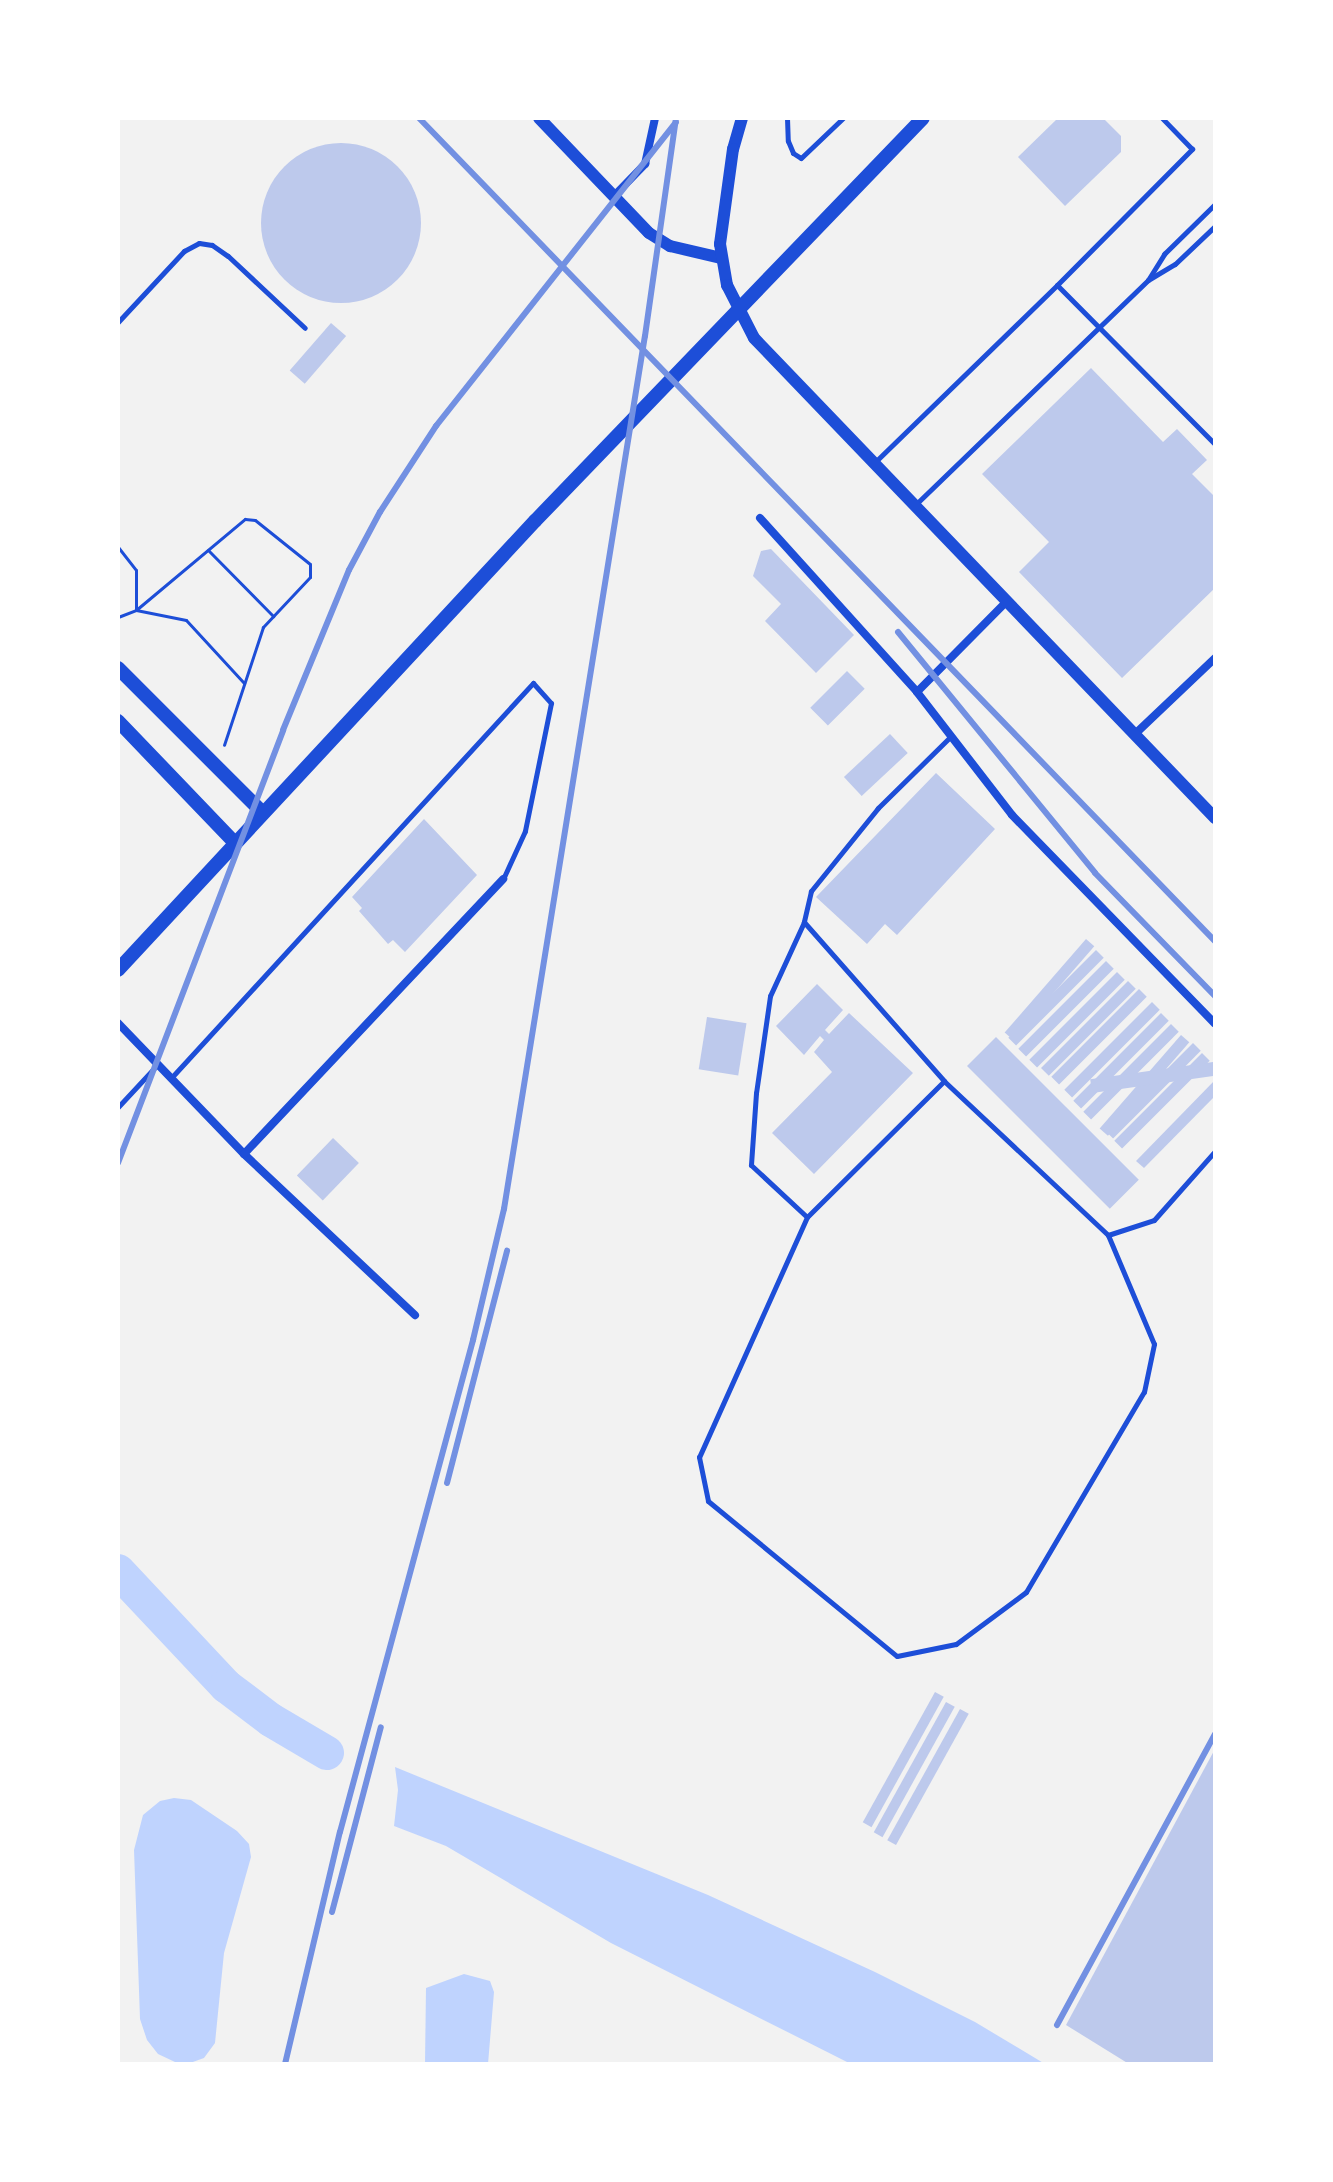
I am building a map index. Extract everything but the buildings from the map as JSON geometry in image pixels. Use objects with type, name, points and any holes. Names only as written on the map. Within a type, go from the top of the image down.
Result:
[{"type":"main road","points":[[118,970],[535,521],[923,118]]},
{"type":"main road","points":[[118,668],[262,812]]},
{"type":"main road","points":[[118,721],[234,842]]},
{"type":"street","points":[[539,118],[660,240],[692,253],[721,258]]},
{"type":"street","points":[[614,196],[645,164],[655,118]]},
{"type":"street","points":[[742,118],[733,149],[721,230],[721,258],[730,293],[754,338],[1215,818]]},
{"type":"street","points":[[760,518],[917,692],[1012,815],[1215,1024]]},
{"type":"street","points":[[917,692],[1006,602]]},
{"type":"street","points":[[1134,735],[1215,658]]},
{"type":"street","points":[[244,1154],[503,879]]},
{"type":"street","points":[[118,1023],[244,1154],[415,1315]]},
{"type":"lane","points":[[787,118],[788,141],[793,153],[801,158],[843,118]]},
{"type":"lane","points":[[873,465],[1192,149],[1162,118]]},
{"type":"lane","points":[[1148,280],[1164,254],[1215,204]]},
{"type":"lane","points":[[913,506],[1148,280],[1175,264],[1215,226]]},
{"type":"lane","points":[[1192,227],[1202,238]]},
{"type":"lane","points":[[118,322],[184,251],[199,243],[212,245],[228,256],[305,328]]},
{"type":"lane","points":[[1057,285],[1215,444]]},
{"type":"lane","points":[[171,1078],[533,683],[551,703],[525,831],[503,879]]},
{"type":"lane","points":[[807,1217],[751,1165],[756,1093],[770,996],[804,922],[811,891],[878,808],[951,736]]},
{"type":"lane","points":[[804,922],[944,1081],[1108,1235],[1154,1344],[1144,1392],[1026,1592],[956,1644],[897,1656],[708,1501],[699,1457],[807,1217],[944,1081]]},
{"type":"lane","points":[[118,1107],[157,1064]]},
{"type":"lane","points":[[1108,1235],[1154,1220],[1215,1151]]},
{"type":"path","points":[[118,617],[136,610],[250,518],[310,564],[310,577],[263,627],[224,745]]},
{"type":"path","points":[[118,547],[136,570],[136,610]]},
{"type":"path","points":[[208,550],[273,616]]},
{"type":"path","points":[[136,610],[186,620],[244,683]]},
{"type":"water","points":[[395,1767],[708,1895],[975,2022],[1045,2064],[851,2064],[611,1943],[446,1846],[394,1826],[398,1790]]},
{"type":"water","points":[[174,1798],[191,1800],[237,1831],[249,1844],[251,1857],[224,1953],[215,2043],[204,2058],[190,2063],[175,2062],[158,2054],[147,2040],[140,2019],[134,1850],[143,1815],[160,1801]]},
{"type":"water","points":[[464,1974],[490,1981],[494,1992],[488,2064],[425,2064],[426,1988]]},
{"type":"waterway","points":[[118,1571],[226,1686],[271,1720],[327,1753]]},
{"type":"railway","points":[[419,118],[1215,941]]},
{"type":"railway","points":[[285,2064],[340,1832],[473,1340],[504,1209],[645,336],[676,118]]},
{"type":"railway","points":[[118,1163],[283,730],[349,570],[380,512],[436,426],[676,122]]},
{"type":"railway","points":[[898,632],[1095,873],[1215,996]]},
{"type":"railway","points":[[447,1483],[507,1251]]},
{"type":"railway","points":[[332,1912],[381,1727]]},
{"type":"railway","points":[[1057,2025],[1215,1734]]}]
